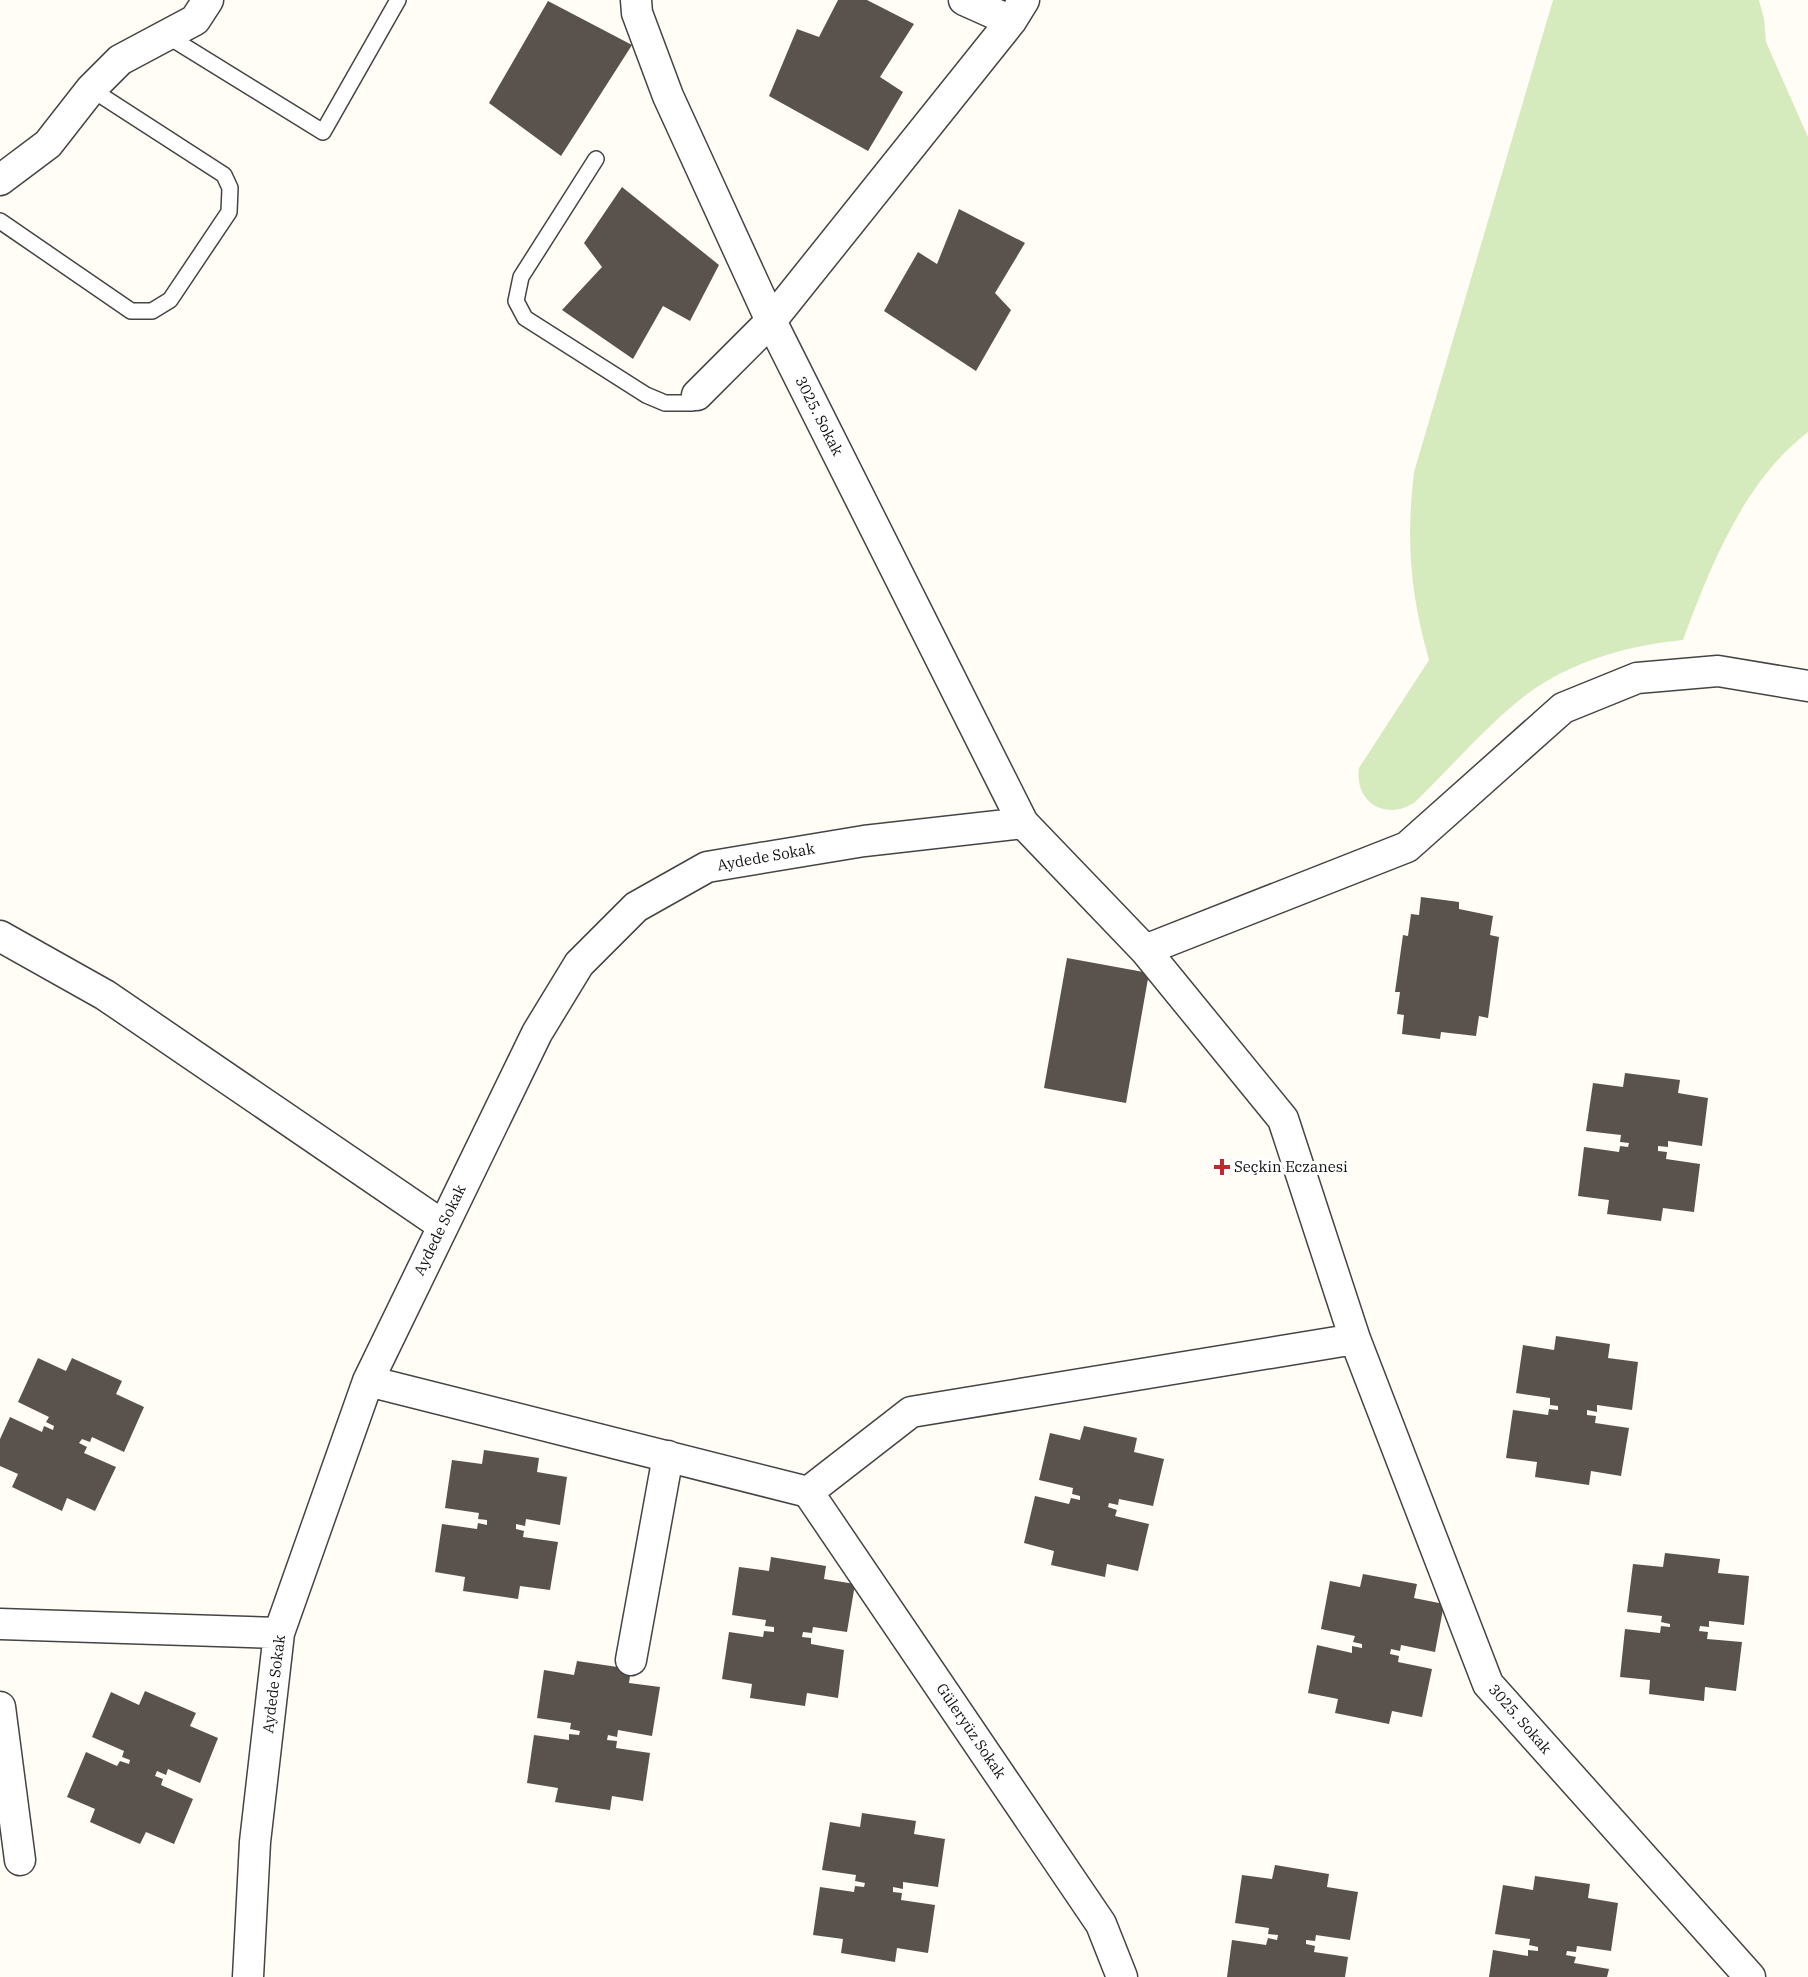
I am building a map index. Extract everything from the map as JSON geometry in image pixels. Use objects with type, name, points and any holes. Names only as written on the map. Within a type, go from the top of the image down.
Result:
[{"type":"street","points":[[0,180],[48,144],[90,89],[120,60],[195,20],[208,0]]},
{"type":"street","name":"3025. Sokak","points":[[636,0],[637,13],[668,96],[771,321],[1023,823],[1145,950],[1283,1119],[1355,1339],[1488,1683],[1750,1977]]},
{"type":"street","points":[[697,395],[771,321],[1018,10],[964,0]]},
{"type":"street","points":[[1145,950],[1407,847],[1563,708],[1637,678],[1718,672],[1808,686]]},
{"type":"street","name":"Aydede Sokak","points":[[248,1977],[255,1842],[279,1633],[368,1380],[537,1033],[579,964],[636,908],[707,867],[864,841],[1023,823]]},
{"type":"street","points":[[0,936],[105,995],[442,1225]]},
{"type":"street","points":[[368,1380],[808,1492],[911,1412],[1355,1339]]},
{"type":"street","points":[[631,1660],[668,1456]]},
{"type":"street","name":"Güleryüz Sokak","points":[[808,1492],[1101,1924],[1122,1977]]},
{"type":"street","points":[[0,1624],[279,1633]]},
{"type":"street","points":[[0,1707],[20,1860]]},
{"type":"lane","points":[[166,35],[323,132],[398,0]]},
{"type":"lane","points":[[0,221],[131,311],[152,310],[170,300],[229,212],[230,188],[224,175],[90,89]]},
{"type":"lane","points":[[597,159],[521,277],[516,301],[525,318],[646,395],[665,403],[692,403],[697,395]]},
{"type":"green space","points":[[1553,0],[1759,0],[1764,19],[1766,42],[1808,137],[1808,432],[1785,452],[1747,500],[1718,555],[1683,640],[1617,652],[1554,677],[1517,702],[1415,802],[1404,808],[1383,809],[1367,799],[1359,780],[1359,768],[1429,660],[1411,567],[1410,521],[1414,472]]},
{"type":"building","points":[[838,0],[867,0],[914,24],[880,77],[903,92],[868,151],[769,96],[797,29],[819,37]]},
{"type":"building","points":[[548,1],[632,45],[561,156],[489,103]]},
{"type":"building","points":[[622,187],[719,265],[690,321],[663,306],[633,359],[562,310],[602,267],[584,243]]},
{"type":"building","points":[[959,209],[1025,243],[995,293],[1011,310],[976,371],[884,311],[918,252],[937,264]]},
{"type":"building","points":[[1421,897],[1459,902],[1459,909],[1493,916],[1490,935],[1499,937],[1488,1018],[1479,1016],[1476,1036],[1441,1032],[1440,1039],[1402,1034],[1404,1015],[1397,1014],[1400,992],[1395,992],[1403,935],[1408,936],[1411,914],[1419,915]]},
{"type":"building","points":[[1067,958],[1149,973],[1126,1103],[1044,1088]]},
{"type":"building","points":[[1625,1073],[1680,1080],[1678,1093],[1708,1098],[1702,1146],[1668,1141],[1668,1147],[1658,1146],[1658,1151],[1667,1152],[1666,1159],[1700,1164],[1694,1212],[1663,1208],[1661,1221],[1607,1214],[1609,1200],[1578,1196],[1584,1147],[1619,1152],[1620,1146],[1628,1147],[1629,1143],[1620,1142],[1621,1135],[1586,1131],[1593,1083],[1623,1087]]},
{"type":"building","points":[[1556,1336],[1610,1344],[1608,1358],[1638,1362],[1632,1410],[1597,1405],[1597,1412],[1587,1410],[1587,1415],[1596,1416],[1595,1423],[1629,1428],[1621,1476],[1591,1471],[1589,1485],[1535,1477],[1537,1462],[1506,1458],[1513,1410],[1548,1415],[1549,1409],[1558,1410],[1558,1406],[1550,1405],[1550,1398],[1516,1393],[1523,1345],[1554,1350]]},
{"type":"building","points":[[38,1358],[66,1371],[72,1358],[122,1381],[116,1394],[144,1407],[124,1452],[92,1437],[90,1442],[82,1439],[79,1443],[87,1447],[84,1453],[116,1467],[95,1511],[67,1498],[62,1511],[12,1487],[18,1474],[0,1466],[0,1439],[10,1417],[42,1432],[44,1426],[53,1430],[54,1426],[46,1422],[49,1417],[18,1402]]},
{"type":"building","points":[[1084,1426],[1137,1438],[1134,1452],[1164,1459],[1153,1506],[1119,1499],[1118,1505],[1109,1503],[1108,1507],[1117,1510],[1115,1516],[1149,1524],[1138,1571],[1107,1564],[1105,1577],[1051,1565],[1054,1551],[1024,1543],[1035,1496],[1069,1504],[1071,1498],[1080,1500],[1080,1496],[1072,1494],[1073,1488],[1039,1480],[1050,1433],[1080,1440]]},
{"type":"building","points":[[484,1450],[539,1458],[537,1472],[567,1477],[560,1525],[526,1519],[525,1526],[516,1524],[516,1529],[524,1531],[523,1537],[558,1542],[550,1590],[520,1586],[518,1599],[463,1591],[465,1577],[435,1572],[442,1524],[477,1529],[478,1523],[487,1525],[487,1520],[478,1519],[479,1513],[445,1508],[452,1460],[482,1464]]},
{"type":"building","points":[[1665,1553],[1720,1559],[1718,1573],[1749,1576],[1744,1625],[1709,1621],[1709,1627],[1700,1626],[1699,1631],[1708,1632],[1707,1639],[1742,1642],[1736,1691],[1705,1687],[1704,1701],[1649,1694],[1650,1680],[1620,1677],[1625,1629],[1660,1633],[1661,1626],[1670,1627],[1670,1624],[1661,1622],[1662,1616],[1627,1612],[1633,1564],[1663,1567]]},
{"type":"building","points":[[771,1557],[826,1566],[824,1579],[855,1584],[847,1632],[813,1627],[812,1633],[803,1632],[802,1637],[811,1638],[811,1644],[844,1650],[838,1698],[807,1693],[805,1706],[750,1698],[752,1684],[722,1679],[729,1632],[763,1637],[764,1631],[774,1632],[774,1627],[765,1626],[766,1620],[732,1615],[739,1567],[769,1571]]},
{"type":"building","points":[[1363,1574],[1417,1584],[1414,1598],[1444,1604],[1435,1652],[1401,1645],[1400,1651],[1391,1649],[1390,1654],[1399,1656],[1398,1662],[1432,1669],[1422,1717],[1392,1711],[1389,1724],[1335,1713],[1338,1699],[1308,1693],[1317,1645],[1352,1653],[1352,1646],[1362,1648],[1362,1644],[1353,1642],[1355,1636],[1321,1629],[1330,1581],[1360,1587]]},
{"type":"building","points":[[577,1661],[631,1669],[629,1683],[660,1687],[652,1736],[618,1730],[617,1737],[608,1735],[607,1740],[617,1741],[616,1748],[650,1753],[643,1801],[612,1796],[610,1810],[555,1802],[558,1788],[527,1783],[534,1735],[569,1740],[569,1734],[579,1735],[580,1731],[570,1729],[571,1723],[537,1718],[544,1670],[574,1675]]},
{"type":"building","points":[[145,1691],[196,1713],[190,1726],[218,1738],[200,1783],[168,1769],[166,1775],[157,1771],[155,1776],[163,1779],[161,1785],[193,1799],[174,1844],[146,1832],[140,1844],[90,1822],[95,1809],[67,1797],[86,1752],[117,1766],[120,1761],[129,1764],[130,1760],[122,1757],[124,1751],[92,1737],[111,1692],[139,1705]]},
{"type":"building","points":[[862,1813],[916,1821],[914,1834],[945,1839],[938,1887],[903,1882],[903,1889],[893,1887],[893,1892],[902,1893],[901,1900],[935,1905],[928,1953],[897,1948],[895,1962],[841,1953],[843,1939],[813,1935],[820,1887],[854,1892],[855,1886],[864,1887],[865,1883],[855,1881],[856,1875],[822,1870],[830,1822],[860,1827]]},
{"type":"building","points":[[1275,1865],[1329,1874],[1327,1887],[1358,1892],[1350,1940],[1316,1935],[1315,1941],[1306,1940],[1306,1944],[1315,1946],[1314,1952],[1348,1957],[1345,1977],[1227,1977],[1232,1940],[1266,1945],[1268,1938],[1277,1940],[1278,1935],[1268,1934],[1269,1928],[1235,1923],[1242,1875],[1272,1879]]},
{"type":"building","points":[[1535,1876],[1590,1884],[1588,1898],[1618,1903],[1611,1951],[1577,1946],[1576,1952],[1567,1951],[1566,1955],[1576,1957],[1574,1963],[1609,1969],[1607,1977],[1489,1977],[1493,1950],[1528,1956],[1528,1950],[1538,1951],[1538,1947],[1529,1945],[1530,1939],[1495,1934],[1503,1885],[1533,1890]]},
{"type":"place","name":"Seçkin Eczanesi","points":[[1222,1167]]}]
